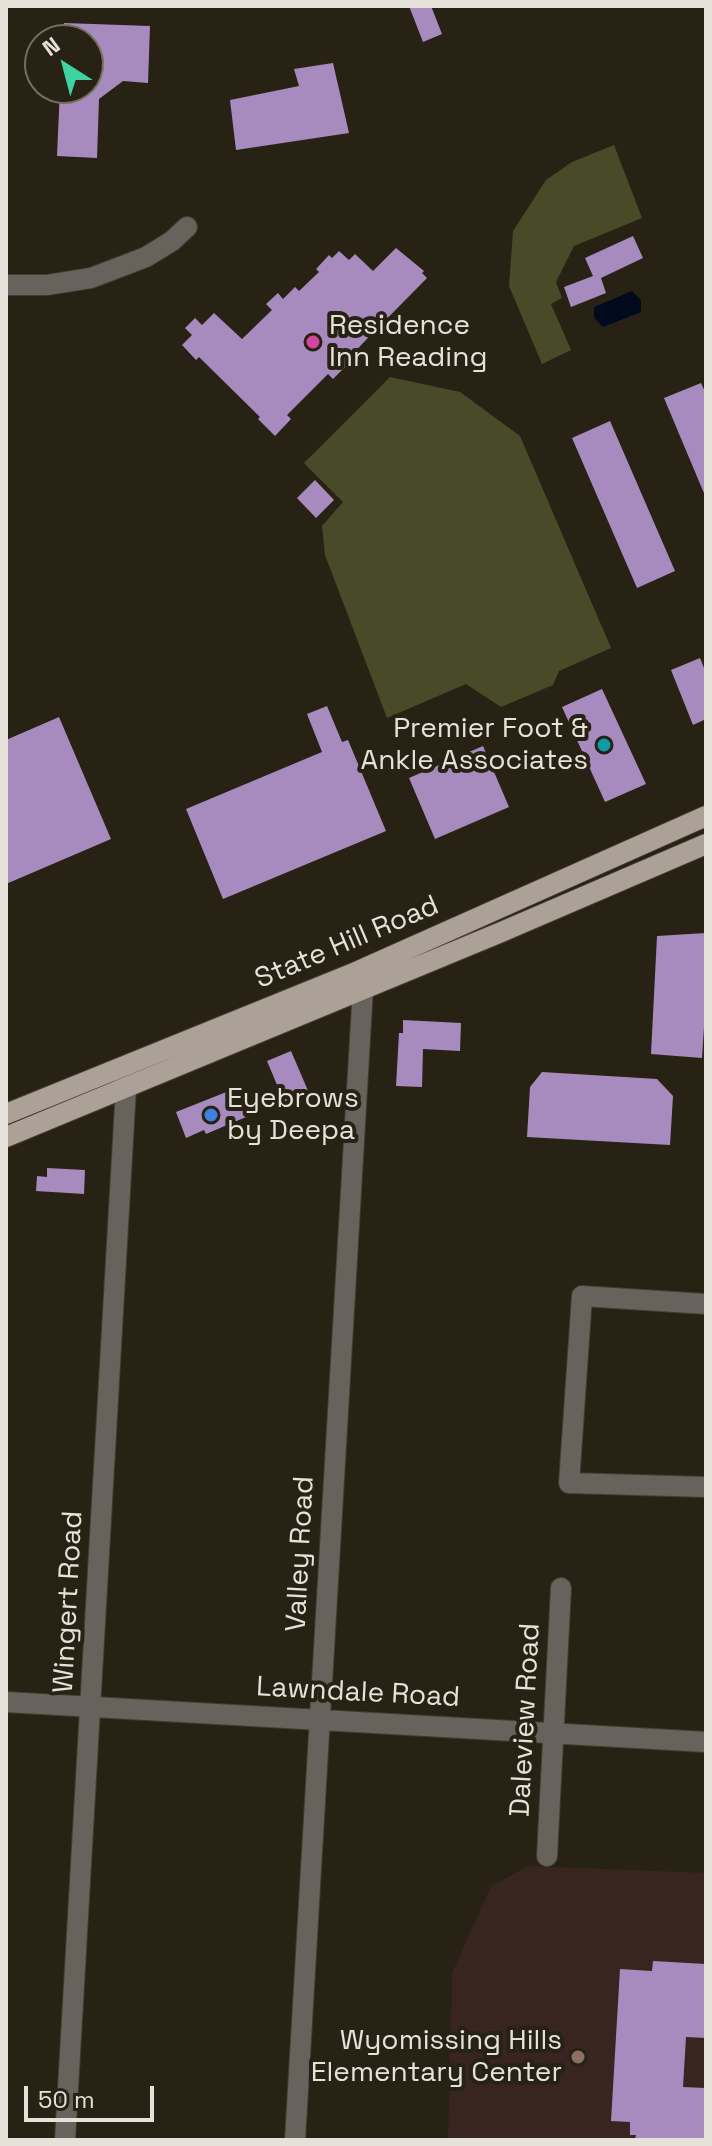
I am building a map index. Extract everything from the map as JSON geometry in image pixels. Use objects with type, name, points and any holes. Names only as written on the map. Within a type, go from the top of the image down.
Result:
[{"type":"main road","name":"State Hill Road","points":[[6,1137],[126,1088],[706,816]]},
{"type":"main road","name":"State Hill Road","points":[[6,1114],[706,844]]},
{"type":"street","points":[[6,285],[47,285],[91,278],[146,257],[187,227]]},
{"type":"street","name":"Valley Road","points":[[295,2140],[360,980]]},
{"type":"street","name":"Wingert Road","points":[[65,2140],[126,1088],[124,1067]]},
{"type":"street","points":[[706,1304],[582,1296],[569,1483],[706,1487]]},
{"type":"street","name":"Daleview Road","points":[[547,1856],[561,1588]]},
{"type":"street","name":"Lawndale Road","points":[[6,1702],[706,1742]]},
{"type":"shaded area","name":"Wyomissing Hills Elementary Center","points":[[529,1866],[706,1873],[706,2140],[448,2140],[452,1973],[491,1886]]},
{"type":"green space","points":[[614,145],[642,218],[574,246],[556,282],[562,298],[551,304],[571,350],[542,364],[509,286],[513,231],[546,180],[572,162]]},
{"type":"green space","points":[[390,377],[460,392],[520,436],[611,648],[559,671],[553,685],[501,707],[466,684],[387,718],[325,555],[322,526],[343,502],[304,463]]},
{"type":"water","points":[[632,291],[641,300],[641,312],[603,327],[594,318],[594,307]]},
{"type":"building","points":[[409,6],[431,6],[442,34],[423,42]]},
{"type":"building","points":[[104,24],[150,26],[148,83],[123,81],[104,95]]},
{"type":"building","points":[[333,63],[349,133],[236,150],[230,100],[299,86],[294,69]]},
{"type":"building","points":[[59,104],[99,104],[97,158],[57,156]]},
{"type":"building","points":[[633,236],[643,258],[601,278],[606,293],[571,307],[564,287],[593,276],[585,258]]},
{"type":"building","name":"Residence Inn Reading","points":[[396,248],[424,271],[422,273],[427,278],[363,343],[350,357],[353,359],[333,379],[328,374],[287,415],[291,419],[275,436],[199,357],[196,360],[182,345],[192,335],[185,328],[195,318],[202,325],[214,313],[242,339],[272,310],[266,304],[278,293],[283,299],[295,287],[299,291],[319,272],[316,269],[329,255],[332,258],[339,251],[349,260],[355,254],[373,271]]},
{"type":"building","points":[[701,383],[706,394],[706,498],[664,398]]},
{"type":"building","points":[[610,421],[675,571],[637,588],[572,438]]},
{"type":"building","points":[[315,480],[334,500],[316,518],[297,498]]},
{"type":"building","points":[[700,658],[706,673],[706,719],[693,725],[671,670]]},
{"type":"building","name":"Premier Foot & Ankle Associates","points":[[602,689],[646,784],[605,802],[562,707]]},
{"type":"building","points":[[327,706],[342,742],[348,740],[386,831],[223,899],[186,809],[322,752],[307,714]]},
{"type":"building","points":[[59,717],[111,839],[6,884],[6,740]]},
{"type":"building","points":[[483,746],[509,807],[435,839],[409,778]]},
{"type":"building","points":[[706,933],[702,1058],[651,1054],[657,936]]},
{"type":"building","points":[[403,1020],[461,1023],[460,1051],[423,1049],[422,1087],[396,1086],[399,1033],[403,1033]]},
{"type":"building","points":[[291,1051],[309,1093],[285,1104],[267,1061]]},
{"type":"building","points":[[542,1072],[657,1079],[673,1096],[670,1145],[527,1137],[530,1087]]},
{"type":"building","name":"Eyebrows by Deepa","points":[[234,1089],[246,1117],[206,1134],[204,1130],[186,1138],[176,1112]]},
{"type":"building","points":[[47,1168],[85,1170],[84,1194],[36,1191],[37,1176],[47,1177]]},
{"type":"building","points":[[653,1961],[706,1964],[706,2038],[686,2037],[683,2087],[706,2088],[706,2140],[635,2140],[636,2135],[630,2135],[630,2122],[611,2121],[620,1969],[652,1971]]},
{"type":"place","name":"Residence Inn Reading","points":[[313,342]]},
{"type":"place","name":"Premier Foot & Ankle Associates","points":[[604,745]]},
{"type":"place","name":"Eyebrows by Deepa","points":[[211,1115]]},
{"type":"place","name":"Wyomissing Hills Elementary Center","points":[[578,2057]]}]
